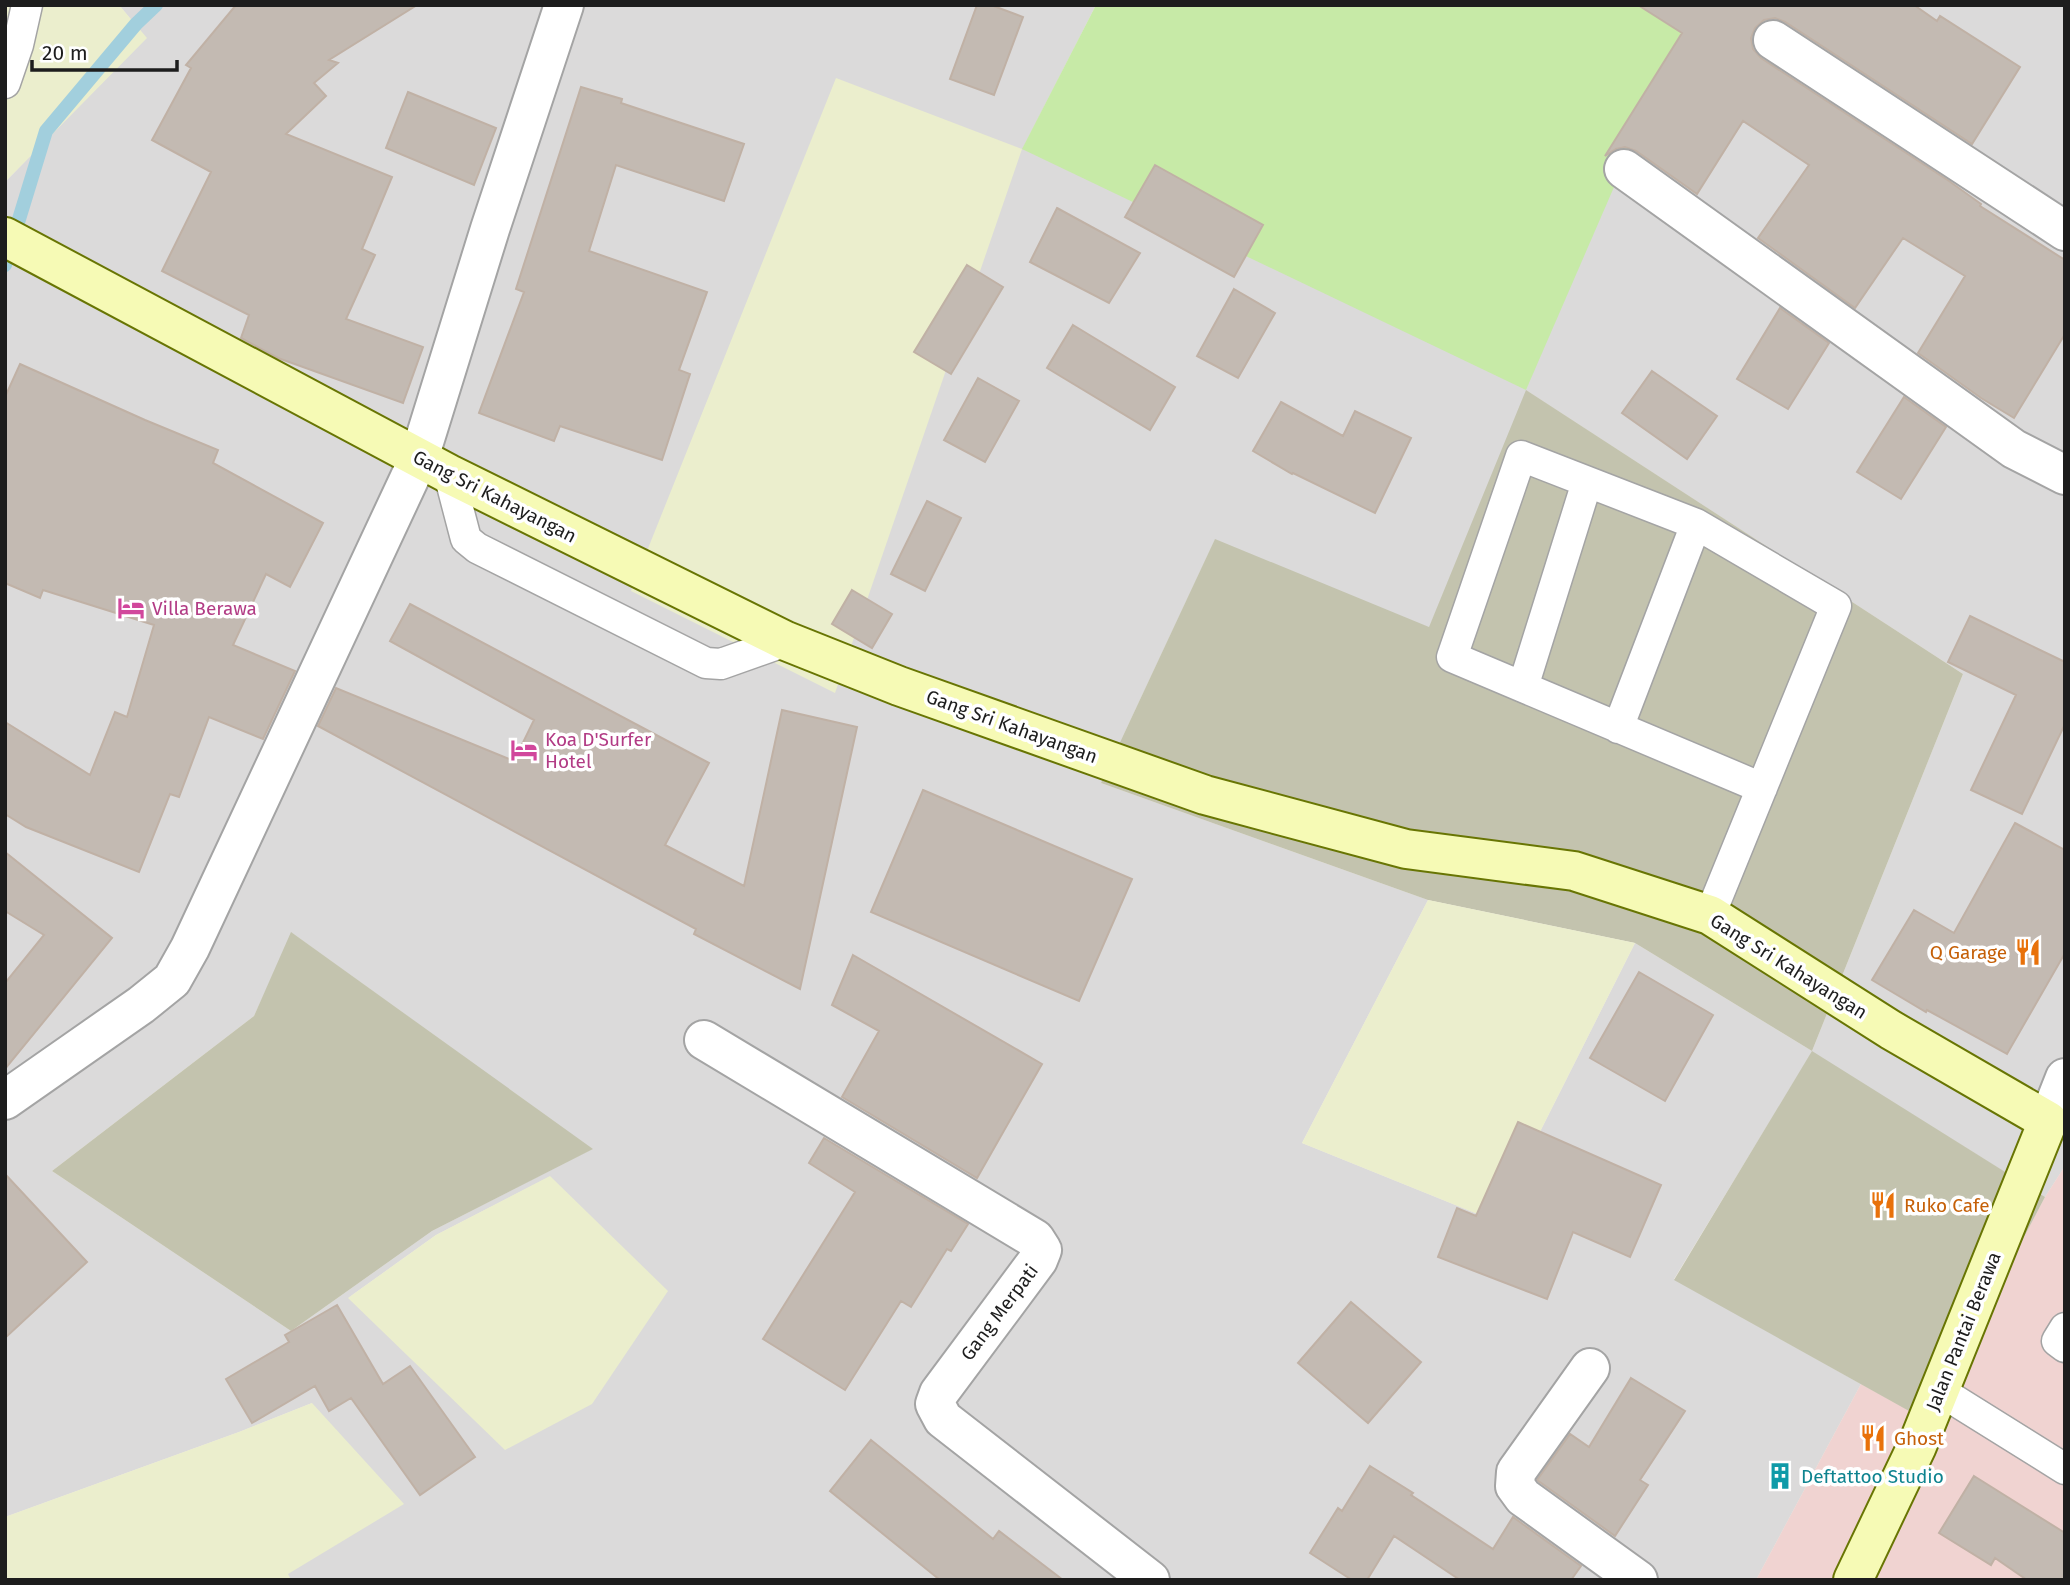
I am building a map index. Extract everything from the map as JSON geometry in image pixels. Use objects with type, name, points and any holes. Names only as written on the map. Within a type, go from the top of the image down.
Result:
[{"type":"street","points":[[5,1100],[141,1005],[172,980],[209,909],[434,466],[490,229],[564,5]]},
{"type":"street","points":[[1773,40],[2065,231]]},
{"type":"street","points":[[1624,169],[2014,449],[2065,475]]},
{"type":"street","name":"Gang Sri Kahayangan","points":[[5,237],[434,466],[786,641],[899,686],[1205,795],[1406,849],[1574,871],[1710,915],[1891,1030],[2048,1121]]},
{"type":"street","name":"Gang Merpati","points":[[704,1040],[1035,1239],[1042,1250],[1038,1260],[939,1393],[935,1404],[943,1419],[1150,1580]]},
{"type":"street","name":"Jalan Pantai Berawa","points":[[1853,1580],[1917,1446],[2065,1078]]},
{"type":"street","points":[[1590,1368],[1516,1472],[1515,1486],[1523,1497],[1637,1580]]},
{"type":"street","points":[[1524,1527],[1597,1580]]},
{"type":"lane","points":[[5,83],[18,46],[27,5]]},
{"type":"lane","points":[[1710,915],[1762,788],[1836,606],[1696,524],[1521,456],[1452,657],[1762,788]]},
{"type":"lane","points":[[434,466],[466,539],[477,548],[706,663],[721,664],[786,641]]},
{"type":"lane","points":[[1524,687],[1587,482]]},
{"type":"lane","points":[[1618,728],[1696,524]]},
{"type":"lane","points":[[2065,1328],[2057,1341],[2065,1347]]},
{"type":"lane","points":[[1940,1391],[2065,1469]]},
{"type":"shaded area","points":[[5,5],[119,5],[147,38],[5,182]]},
{"type":"shaded area","points":[[119,5],[1096,5],[1023,148],[1693,5],[2065,5],[2065,1166],[2045,1197],[1812,1052],[1674,1279],[1861,1384],[1756,1580],[291,1580],[287,1575],[312,1403],[5,1517],[5,182],[146,38]],"holes":[[[1527,391],[1963,674],[1812,1051],[1635,943],[1495,1221],[1302,1143],[1428,900],[1101,783],[1215,540],[1429,628]],[[292,933],[592,1149],[432,1231],[291,1331],[52,1171],[254,1016]],[[549,1177],[348,1298],[436,1235]]]},
{"type":"shaded area","points":[[836,78],[1022,149],[835,693],[631,591]]},
{"type":"shaded area","points":[[1526,390],[1963,674],[1812,1051],[1635,943],[1428,900],[1101,783],[1215,539],[1429,627]]},
{"type":"shaded area","points":[[1428,900],[1635,943],[1495,1221],[1302,1143]]},
{"type":"shaded area","points":[[291,932],[593,1149],[432,1231],[291,1331],[52,1171],[254,1016]]},
{"type":"shaded area","points":[[1812,1051],[2045,1197],[1927,1421],[1674,1280]]},
{"type":"shaded area","points":[[2065,1166],[2065,1580],[1756,1580],[1861,1384],[1927,1420],[2045,1197]]},
{"type":"shaded area","points":[[550,1176],[668,1291],[592,1404],[505,1450],[348,1298],[436,1235]]},
{"type":"shaded area","points":[[312,1403],[404,1504],[288,1574],[291,1580],[5,1580],[5,1517]]},
{"type":"green space","points":[[1096,5],[1693,5],[1526,390],[1022,149]]},
{"type":"building","points":[[236,5],[417,5],[329,60],[338,63],[314,83],[326,96],[286,134],[392,177],[362,249],[375,255],[346,319],[423,347],[403,403],[278,358],[241,338],[249,315],[162,271],[211,172],[152,140],[191,68],[186,65]]},
{"type":"building","points":[[977,5],[991,5],[1023,17],[994,95],[950,79]]},
{"type":"building","points":[[1638,5],[1914,5],[1937,21],[1940,16],[2020,67],[1972,144],[1785,22],[1775,18],[1764,20],[1755,28],[1751,38],[1753,49],[1761,58],[2065,260],[2065,334],[2014,418],[1918,353],[1965,276],[1903,238],[1855,308],[1758,238],[1809,165],[1743,121],[1697,194],[1636,151],[1625,147],[1605,156],[1682,33]]},
{"type":"building","points":[[581,87],[622,99],[621,103],[744,144],[724,201],[616,165],[589,251],[707,292],[679,370],[690,374],[662,460],[560,426],[554,441],[479,413],[524,292],[516,289]]},
{"type":"building","points":[[408,92],[496,128],[474,185],[386,148]]},
{"type":"building","points":[[1155,165],[1263,225],[1234,277],[1125,217]]},
{"type":"building","points":[[1057,208],[1140,253],[1109,303],[1030,262]]},
{"type":"building","points":[[967,265],[1003,287],[951,374],[914,352]]},
{"type":"building","points":[[1234,289],[1275,313],[1238,378],[1197,356]]},
{"type":"building","points":[[1780,308],[1829,343],[1788,409],[1737,379]]},
{"type":"building","points":[[1073,325],[1175,387],[1150,430],[1047,368]]},
{"type":"building","points":[[20,364],[218,450],[213,463],[323,523],[290,587],[266,574],[233,645],[295,671],[263,739],[209,717],[179,797],[170,794],[139,872],[26,827],[5,814],[5,722],[90,775],[115,712],[127,717],[154,625],[43,590],[40,598],[5,583],[5,397]]},
{"type":"building","points":[[1652,371],[1717,416],[1687,459],[1622,413]]},
{"type":"building","points":[[978,378],[1019,401],[985,462],[944,440]]},
{"type":"building","points":[[1904,397],[1946,427],[1901,499],[1857,472]]},
{"type":"building","points":[[1281,402],[1343,436],[1355,411],[1411,438],[1375,513],[1292,474],[1253,451]]},
{"type":"building","points":[[927,501],[961,518],[925,591],[891,574]]},
{"type":"building","points":[[852,590],[892,614],[872,648],[832,624]]},
{"type":"building","name":"Koa D'Surfer Hotel","points":[[410,604],[709,763],[665,845],[744,886],[782,710],[857,727],[800,989],[694,934],[696,929],[318,726],[336,688],[514,761],[534,720],[390,641]]},
{"type":"building","points":[[1970,616],[2065,662],[2065,724],[2022,814],[1971,790],[2016,695],[1948,662]]},
{"type":"building","points":[[923,790],[1132,879],[1079,1001],[871,912]]},
{"type":"building","points":[[2015,823],[2065,850],[2065,953],[2007,1054],[1927,1010],[1926,1012],[1872,980],[1914,910],[1954,933]]},
{"type":"building","points":[[5,852],[112,938],[5,1069],[5,983],[44,935],[5,911]]},
{"type":"building","points":[[853,955],[1042,1064],[977,1178],[842,1097],[879,1031],[832,1005]]},
{"type":"building","points":[[1639,972],[1713,1015],[1665,1101],[1590,1058]]},
{"type":"building","points":[[1518,1122],[1661,1185],[1630,1257],[1573,1232],[1547,1299],[1438,1257],[1457,1208],[1476,1216]]},
{"type":"building","points":[[824,1138],[968,1224],[951,1251],[947,1249],[911,1307],[901,1301],[845,1390],[763,1339],[855,1192],[809,1163]]},
{"type":"building","points":[[5,1174],[87,1262],[5,1338]]},
{"type":"building","points":[[1351,1302],[1421,1362],[1368,1423],[1298,1363]]},
{"type":"building","points":[[337,1305],[383,1384],[410,1366],[475,1457],[420,1495],[351,1398],[329,1411],[315,1386],[252,1423],[226,1379],[289,1342],[285,1335]]},
{"type":"building","points":[[1631,1378],[1685,1411],[1640,1480],[1648,1485],[1615,1536],[1537,1480],[1570,1434],[1589,1447]]},
{"type":"building","points":[[871,1440],[993,1539],[999,1531],[1063,1580],[940,1580],[830,1491]]},
{"type":"building","points":[[1370,1466],[1493,1549],[1513,1517],[1581,1566],[1571,1580],[1460,1580],[1394,1536],[1367,1580],[1352,1580],[1310,1553],[1338,1508],[1342,1511]]},
{"type":"building","points":[[1974,1476],[2065,1533],[2065,1580],[2027,1580],[1995,1558],[1991,1565],[1939,1533]]},
{"type":"waterway","points":[[5,265],[46,131],[136,24],[156,5]]},
{"type":"place","name":"Villa Berawa","points":[[131,608]]},
{"type":"place","name":"Koa D'Surfer Hotel","points":[[524,750]]},
{"type":"place","name":"Q Garage","points":[[2028,952]]},
{"type":"place","name":"Ruko Cafe","points":[[1883,1205]]},
{"type":"place","name":"Ghost","points":[[1873,1438]]},
{"type":"place","name":"Deftattoo Studio","points":[[1780,1476]]}]
